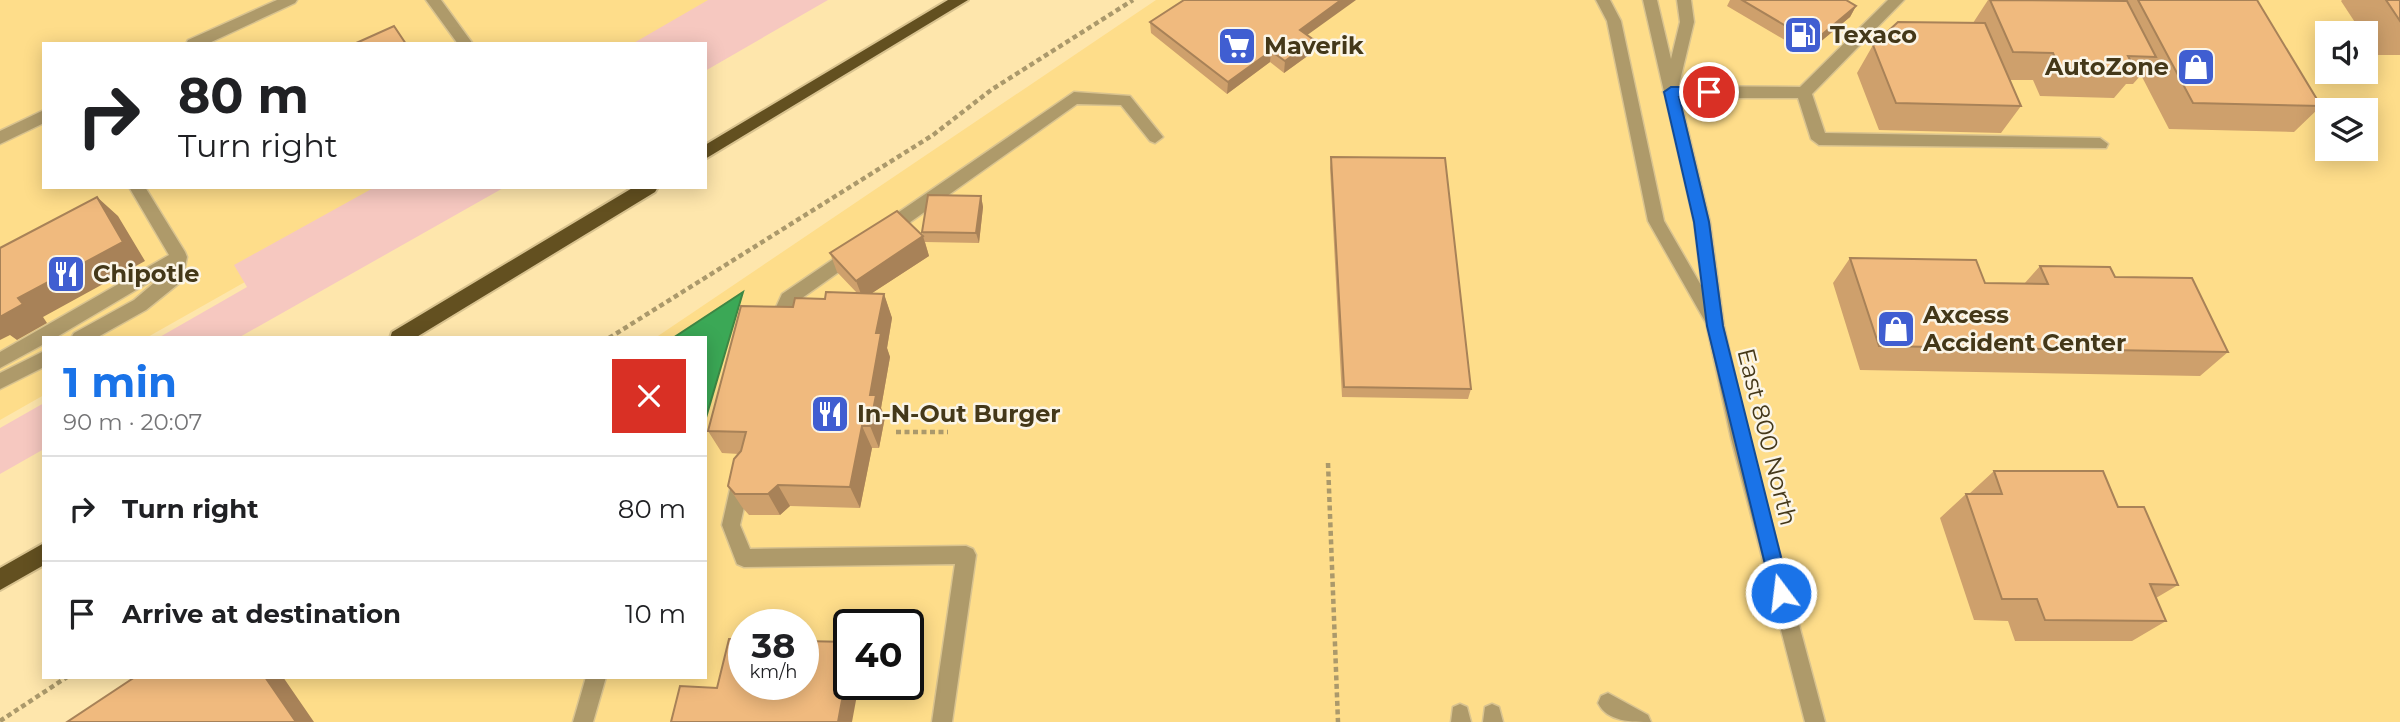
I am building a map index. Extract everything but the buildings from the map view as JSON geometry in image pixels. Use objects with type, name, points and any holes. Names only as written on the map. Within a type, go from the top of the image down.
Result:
[{"type":"highway","points":[[707,152],[960,0]]},
{"type":"highway","points":[[402,336],[646,189]]},
{"type":"highway","points":[[0,580],[42,555]]},
{"type":"street","points":[[197,42],[290,0]]},
{"type":"street","points":[[433,0],[464,42]]},
{"type":"street","name":"East 800 North","points":[[1603,0],[1614,21],[1656,221],[1715,326]]},
{"type":"street","points":[[1614,21],[1617,0]]},
{"type":"street","name":"East 800 North","points":[[1650,0],[1702,222],[1715,326],[1740,438],[1815,722]]},
{"type":"street","points":[[1684,0],[1687,22],[1671,92],[1804,93],[1897,0]]},
{"type":"street","points":[[1804,93],[1819,139],[2100,144]]},
{"type":"street","points":[[775,331],[788,299],[1074,98],[1125,100],[1155,137]]},
{"type":"street","points":[[0,138],[42,117]]},
{"type":"street","points":[[84,336],[140,304],[176,276],[179,257],[138,189]]},
{"type":"street","points":[[43,336],[179,257]]},
{"type":"street","points":[[0,361],[42,337]]},
{"type":"street","points":[[0,382],[42,359]]},
{"type":"street","points":[[746,454],[731,525],[744,558],[966,555],[942,722]]},
{"type":"street","points":[[583,722],[595,679]]},
{"type":"street","points":[[1608,703],[1641,722]]},
{"type":"path","points":[[612,336],[933,135],[991,90],[1133,0]]},
{"type":"path","points":[[896,432],[948,432]]},
{"type":"path","points":[[1328,463],[1338,722]]},
{"type":"path","points":[[0,721],[64,679]]},
{"type":"shaded area","points":[[0,0],[745,0],[671,42],[42,42],[42,189],[409,189],[150,336],[42,336],[42,396],[0,420]]},
{"type":"shaded area","points":[[708,0],[828,0],[707,70],[707,42],[635,42]]},
{"type":"shaded area","points":[[1156,0],[2400,0],[2400,722],[85,722],[148,679],[707,679],[707,336],[658,336]]},
{"type":"shaded area","points":[[371,189],[501,189],[242,336],[161,336],[247,287],[234,265]]},
{"type":"shaded area","points":[[743,292],[707,414],[707,336],[676,336]]},
{"type":"shaded area","points":[[42,404],[42,450],[0,474],[0,428]]},
{"type":"place","name":"Texaco","points":[[1803,35]]},
{"type":"place","name":"Maverik","points":[[1237,46]]},
{"type":"place","name":"AutoZone","points":[[2196,67]]},
{"type":"place","name":"Chipotle","points":[[66,274]]},
{"type":"place","name":"Axcess Accident Center","points":[[1896,329]]},
{"type":"place","name":"In-N-Out Burger","points":[[830,414]]},
{"type":"route","points":[[1709,92],[1671,92],[1702,222],[1715,326],[1740,438],[1781,593]]}]
